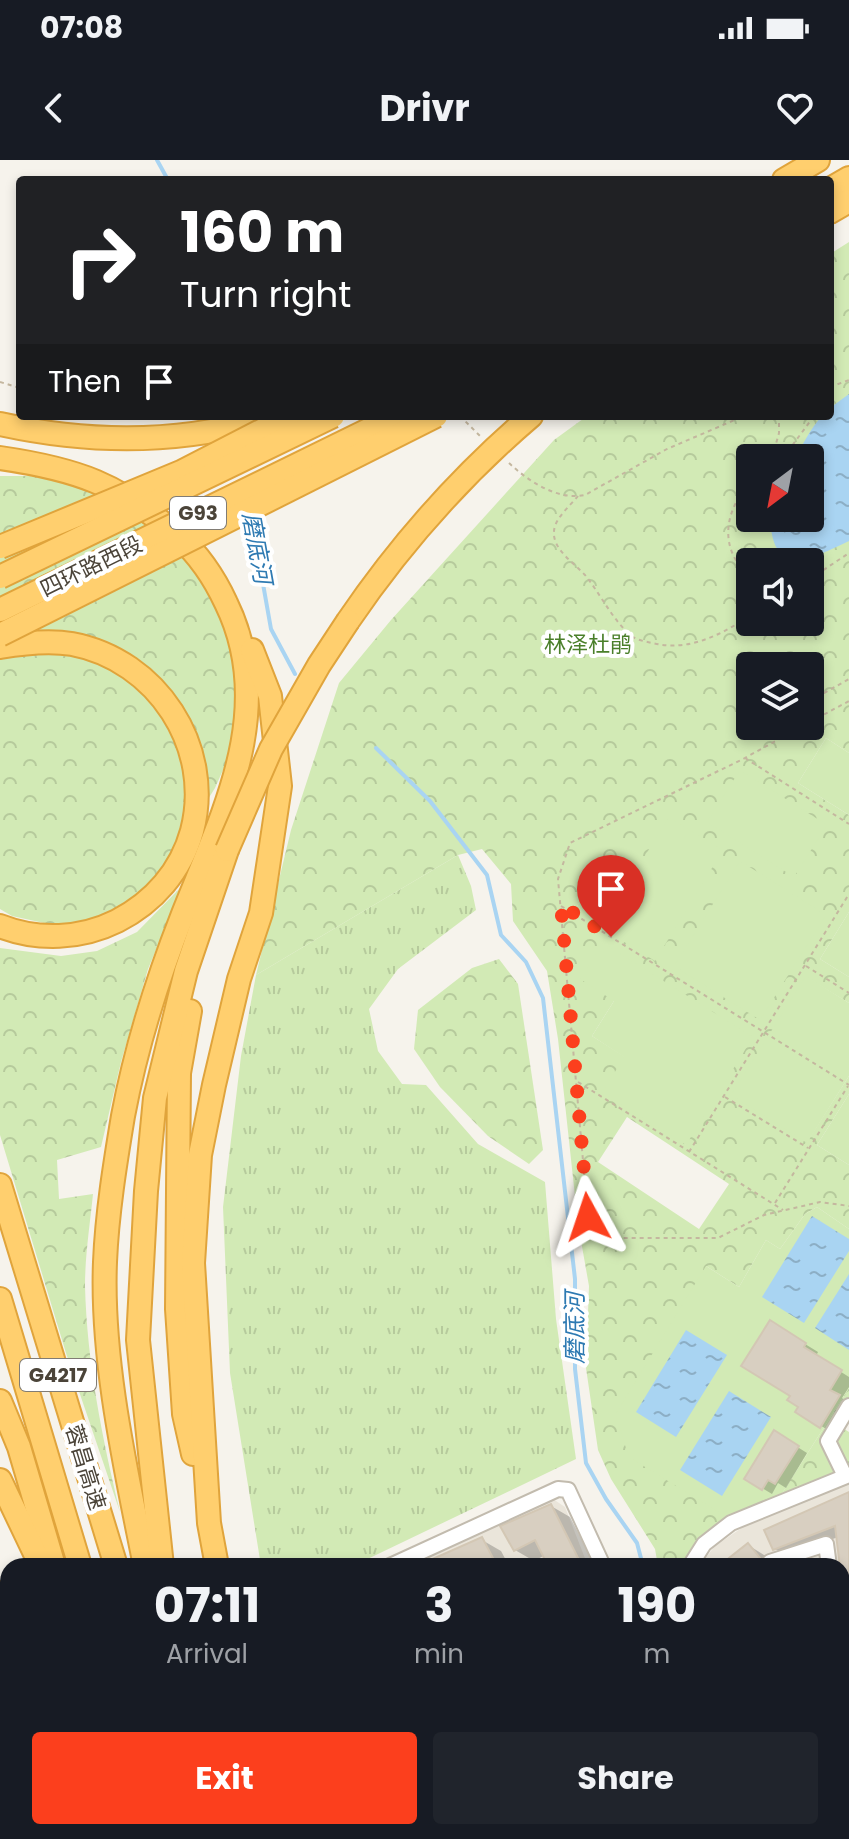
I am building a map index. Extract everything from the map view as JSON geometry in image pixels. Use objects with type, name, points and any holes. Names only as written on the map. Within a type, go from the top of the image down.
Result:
[{"type":"highway","points":[[791,176],[818,160]]},
{"type":"highway","points":[[0,424],[40,433],[152,438],[213,432],[259,420]]},
{"type":"highway","points":[[0,547],[181,472],[282,420]]},
{"type":"highway","name":"四环路西段","points":[[0,577],[325,420]]},
{"type":"highway","name":"四环路西段","points":[[0,610],[389,420]]},
{"type":"highway","points":[[0,635],[428,420]]},
{"type":"highway","points":[[161,1558],[138,1340],[146,1191],[155,1098],[186,971],[227,850],[271,749],[319,665],[377,578],[500,442],[526,420]]},
{"type":"highway","points":[[0,458],[63,470],[116,489],[162,521],[189,545],[218,585],[246,636],[270,696],[280,786],[261,913],[239,979],[200,1155],[193,1263],[209,1523]]},
{"type":"highway","points":[[143,1558],[123,1455],[108,1340],[105,1264],[112,1185],[138,1045],[184,912],[228,805],[245,732],[248,697],[242,647],[233,616],[218,585]]},
{"type":"highway","points":[[0,647],[43,642],[72,644],[125,665],[147,681],[166,702],[191,748],[198,793],[187,849],[172,875],[141,909],[99,930],[42,937],[0,926]]},
{"type":"highway","points":[[216,1558],[184,1414],[177,1309],[177,1159],[179,1073],[190,1006],[227,850]]},
{"type":"highway","name":"蓉昌高速","points":[[0,1185],[114,1558]]},
{"type":"highway","name":"蓉昌高速","points":[[0,1299],[78,1558]]},
{"type":"highway","points":[[0,1401],[19,1447],[52,1558]]},
{"type":"highway","points":[[0,1480],[37,1558]]},
{"type":"street","points":[[695,1558],[704,1544],[731,1523],[847,1476],[828,1441],[849,1406]]},
{"type":"street","points":[[407,1558],[558,1489],[568,1490],[599,1558]]},
{"type":"street","points":[[782,1558],[826,1544],[828,1558]]},
{"type":"path","points":[[464,420],[481,436]]},
{"type":"path","points":[[509,463],[540,486],[570,498],[667,449],[735,420]]},
{"type":"path","points":[[776,444],[779,420]]},
{"type":"path","points":[[793,444],[811,420]]},
{"type":"path","points":[[578,496],[558,520],[554,540],[633,638],[659,644],[690,644],[720,635],[736,625]]},
{"type":"path","points":[[736,502],[728,541],[736,562]]},
{"type":"path","points":[[824,570],[849,553]]},
{"type":"path","points":[[824,693],[849,679]]},
{"type":"path","points":[[824,714],[849,701]]},
{"type":"path","points":[[777,740],[570,843],[558,879],[588,1217],[620,1238],[718,1238],[764,1215],[784,1210],[820,1202],[849,1206]]},
{"type":"path","points":[[744,758],[849,824]]},
{"type":"path","points":[[689,1152],[849,894]]},
{"type":"path","points":[[561,905],[849,1085],[774,1204]]},
{"type":"path","points":[[805,966],[849,993]]},
{"type":"path","points":[[576,1081],[784,1210]]},
{"type":"path","points":[[724,1096],[809,1149]]},
{"type":"shaded area","points":[[849,1480],[849,1558],[705,1558],[715,1546],[758,1517]]},
{"type":"shaded area","points":[[553,1499],[565,1507],[585,1558],[424,1558],[479,1529]]},
{"type":"green space","name":"林泽杜鹃","points":[[849,242],[849,753],[826,738],[798,783],[849,815],[849,912],[820,959],[849,977],[849,1003],[806,977],[807,1142],[849,1076],[849,1094],[817,1145],[849,1165],[849,1229],[817,1207],[805,1214],[780,1249],[766,1240],[739,1287],[706,1266],[781,1495],[849,1388],[849,1406],[838,1425],[849,1432],[849,1475],[731,1523],[698,1558],[657,1558],[655,1549],[611,1479],[598,1450],[586,1368],[589,1286],[578,1224],[558,1039],[547,971],[513,921],[511,884],[482,849],[458,855],[256,975],[291,830],[339,683],[391,620],[554,440],[582,420],[834,420],[834,251]],"holes":[[[608,856],[635,872],[574,911]],[[614,1001],[686,1145],[625,1057],[592,1036]],[[627,1117],[729,1184],[699,1229],[598,1162]]]},
{"type":"green space","points":[[0,476],[30,476],[97,488],[175,539],[210,587],[238,664],[235,743],[215,788],[149,888],[106,917],[75,926],[12,916],[0,909]]},
{"type":"green space","points":[[826,738],[849,753],[849,815],[798,783]]},
{"type":"green space","points":[[740,770],[827,825],[794,877],[707,822]]},
{"type":"green space","points":[[669,817],[723,850],[655,961],[574,911],[608,856],[635,872]]},
{"type":"green space","points":[[458,855],[471,886],[476,910],[398,969],[369,1009],[378,1051],[402,1084],[426,1085],[478,1144],[545,1182],[556,1319],[576,1459],[370,1558],[260,1558],[230,1373],[223,1207],[241,1056],[256,975]]},
{"type":"green space","points":[[740,861],[826,915],[760,1020],[674,966]]},
{"type":"green space","points":[[183,885],[148,969],[101,1147],[57,1160],[59,1199],[93,1194],[86,1263],[86,1315],[96,1400],[120,1512],[66,1353],[0,1135],[0,948],[61,956],[97,951],[137,932]]},
{"type":"green space","points":[[849,912],[849,977],[820,959]]},
{"type":"green space","points":[[603,943],[753,1037],[686,1145],[602,1093],[624,1057],[592,1036],[614,1001],[580,979]]},
{"type":"green space","points":[[499,959],[518,984],[543,1150],[529,1164],[488,1136],[440,1087],[414,1049],[418,1010],[472,968]]},
{"type":"green space","points":[[806,976],[849,1003],[849,1076],[807,1143],[731,1095]]},
{"type":"green space","points":[[849,1094],[849,1165],[817,1145]]},
{"type":"green space","points":[[817,1207],[849,1229],[849,1388],[781,1495],[720,1513],[629,1457],[615,1415],[706,1266],[739,1287],[766,1240],[780,1249],[805,1214]]},
{"type":"water","points":[[849,394],[849,541],[824,552],[824,548],[777,548],[772,532],[824,532],[824,444],[803,444],[819,420],[834,420],[834,405]]},
{"type":"water","points":[[812,1216],[849,1239],[849,1251],[804,1323],[762,1297]]},
{"type":"water","points":[[849,1274],[849,1350],[815,1328]]},
{"type":"water","points":[[686,1330],[727,1355],[676,1437],[636,1412]]},
{"type":"water","points":[[729,1391],[771,1417],[722,1496],[680,1470]]},
{"type":"building","points":[[770,1320],[806,1343],[804,1347],[842,1370],[830,1390],[840,1395],[820,1428],[795,1412],[798,1407],[787,1400],[790,1396],[741,1366]]},
{"type":"building","points":[[774,1430],[799,1446],[775,1484],[768,1480],[762,1490],[744,1479]]},
{"type":"building","points":[[849,1492],[849,1558],[839,1558],[835,1526],[773,1550],[764,1530]]},
{"type":"building","points":[[551,1504],[578,1558],[544,1558],[535,1540],[514,1551],[500,1526]]},
{"type":"building","points":[[482,1537],[493,1558],[435,1558]]},
{"type":"building","points":[[748,1543],[760,1558],[729,1558]]},
{"type":"waterway","name":"磨底河","points":[[157,160],[166,176]]},
{"type":"waterway","name":"磨底河","points":[[251,516],[271,629],[295,674]]},
{"type":"waterway","name":"磨底河","points":[[376,748],[430,801],[487,875],[501,935],[526,962],[543,998],[575,1279],[575,1369],[586,1463],[606,1499],[637,1543],[641,1558]]},
{"type":"route","points":[[588,1217],[561,905],[611,937]]}]
